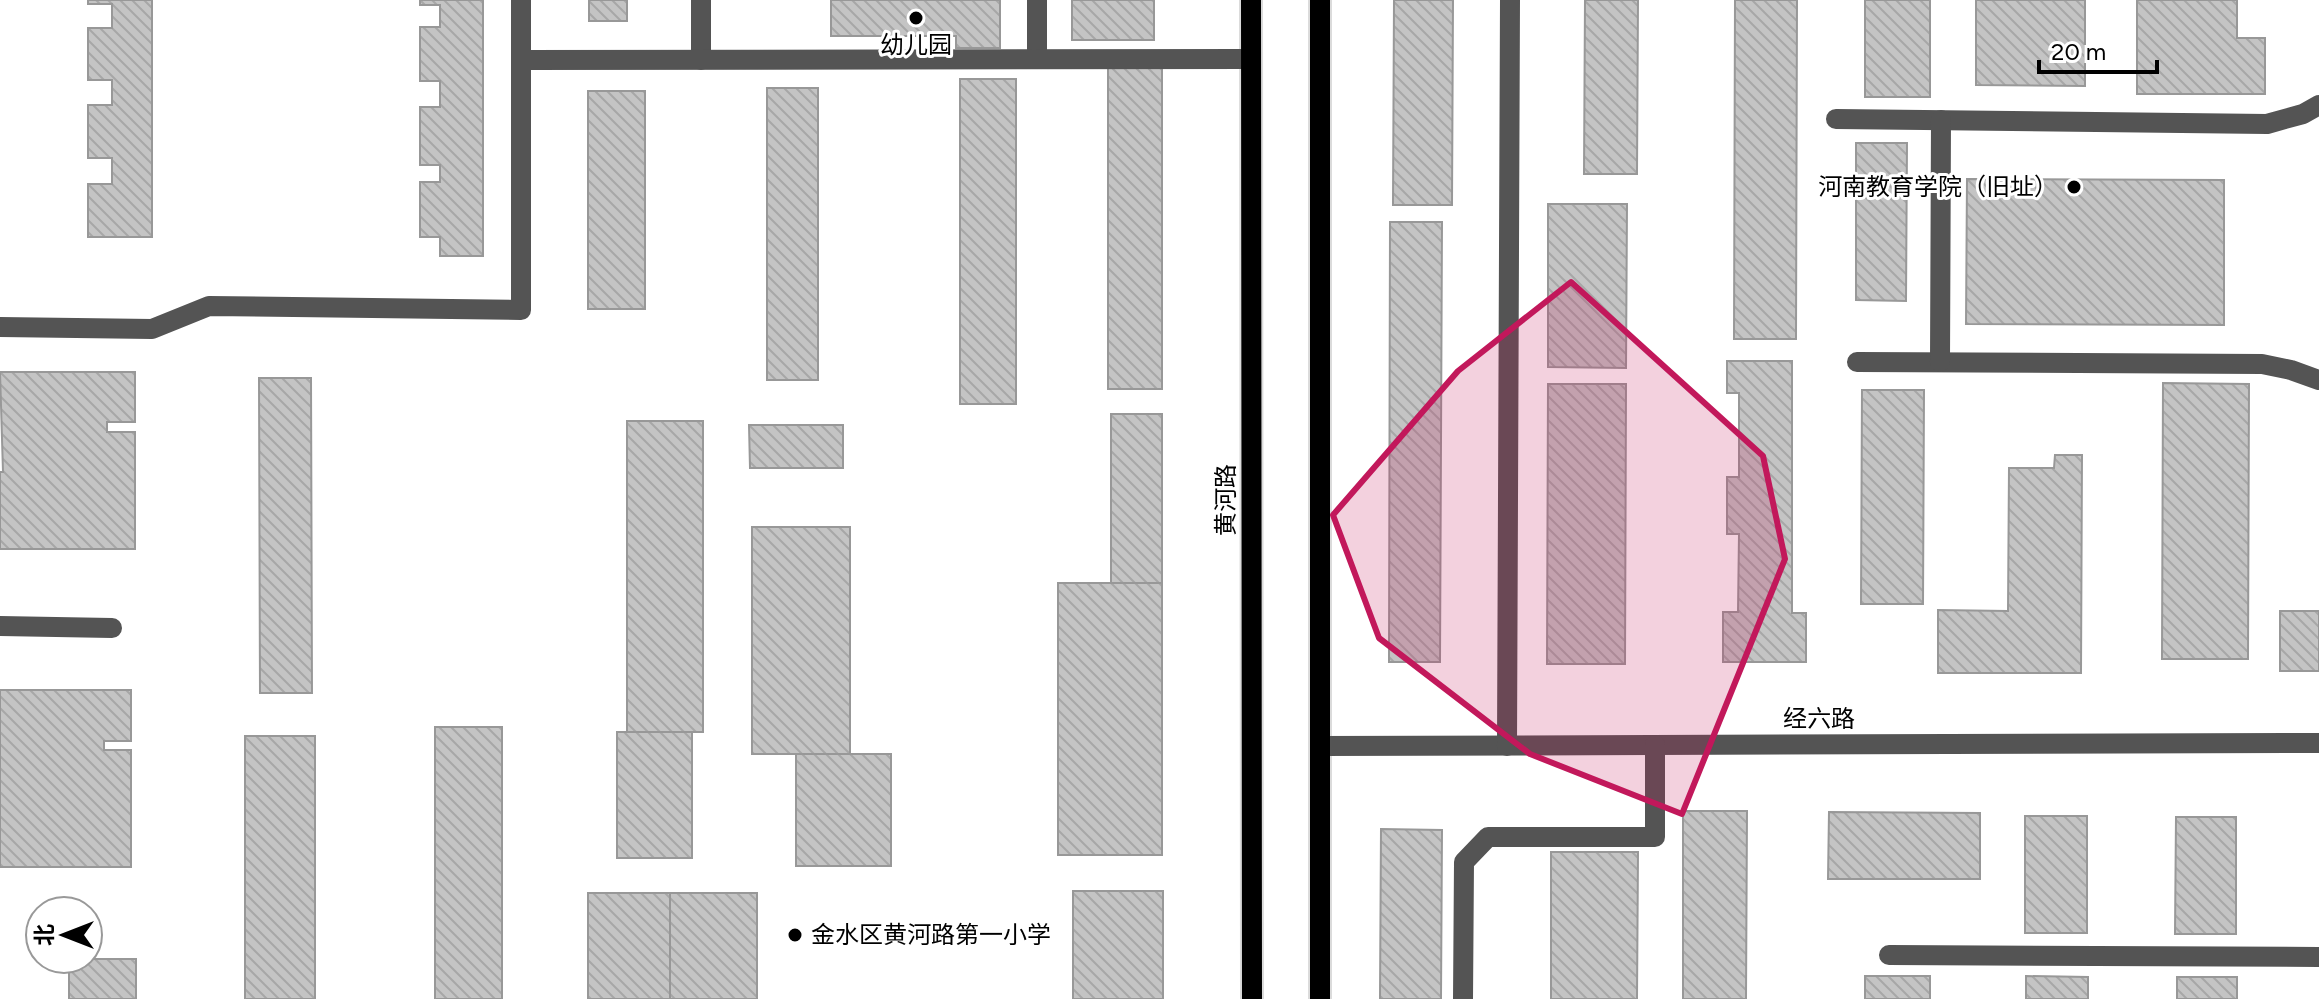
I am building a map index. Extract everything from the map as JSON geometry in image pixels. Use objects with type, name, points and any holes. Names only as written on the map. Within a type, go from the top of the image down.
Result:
[{"type":"main road","name":"黄河路","points":[[1251,0],[1252,999]]},
{"type":"main road","points":[[1320,0],[1320,999]]},
{"type":"street","points":[[0,327],[152,329],[209,306],[521,310],[521,0]]},
{"type":"street","points":[[701,0],[701,60]]},
{"type":"street","points":[[1037,0],[1037,59]]},
{"type":"street","points":[[1507,746],[1510,0]]},
{"type":"street","points":[[521,60],[1251,59]]},
{"type":"street","points":[[1836,119],[2267,124],[2303,114],[2319,105]]},
{"type":"street","points":[[1940,362],[1941,120]]},
{"type":"street","points":[[1857,362],[2262,364],[2319,380]]},
{"type":"street","points":[[0,626],[112,628]]},
{"type":"street","name":"经六路","points":[[1320,746],[2319,743]]},
{"type":"street","points":[[1463,999],[1464,862],[1488,837],[1655,837],[1655,745]]},
{"type":"street","points":[[1889,955],[2319,957]]},
{"type":"highlighted area","points":[[1571,282],[1763,456],[1785,559],[1682,814],[1530,754],[1379,638],[1333,515],[1458,371]]},
{"type":"building","points":[[88,0],[152,0],[152,237],[88,237],[88,184],[112,184],[112,158],[88,158],[88,105],[112,105],[112,80],[88,80],[88,28],[112,28],[112,4],[88,4]]},
{"type":"building","points":[[420,0],[483,0],[483,256],[440,256],[440,237],[420,237],[420,182],[440,182],[440,165],[420,165],[420,107],[440,107],[440,81],[420,81],[420,27],[440,27],[440,5],[420,5]]},
{"type":"building","points":[[589,0],[627,0],[627,21],[589,21]]},
{"type":"building","name":"幼儿园","points":[[831,0],[1000,0],[1000,48],[956,48],[956,36],[831,36]]},
{"type":"building","points":[[1072,0],[1154,0],[1154,40],[1072,40]]},
{"type":"building","points":[[1394,0],[1453,0],[1452,205],[1393,205]]},
{"type":"building","points":[[1585,0],[1638,0],[1637,174],[1584,174]]},
{"type":"building","points":[[1735,0],[1797,0],[1796,339],[1734,339]]},
{"type":"building","points":[[1865,0],[1930,0],[1930,97],[1865,97]]},
{"type":"building","points":[[1976,0],[2085,0],[2085,86],[1976,85]]},
{"type":"building","points":[[2137,0],[2237,0],[2237,38],[2265,38],[2265,94],[2137,94]]},
{"type":"building","points":[[1108,68],[1162,68],[1162,389],[1108,389]]},
{"type":"building","points":[[960,79],[1016,79],[1016,404],[960,404]]},
{"type":"building","points":[[767,88],[818,88],[818,380],[767,380]]},
{"type":"building","points":[[588,91],[645,91],[645,309],[588,309]]},
{"type":"building","points":[[1856,143],[1907,143],[1906,301],[1856,300]]},
{"type":"building","points":[[1967,179],[2224,180],[2224,325],[1966,324]]},
{"type":"building","points":[[1548,204],[1627,204],[1626,368],[1548,367]]},
{"type":"building","points":[[1390,222],[1442,222],[1440,662],[1389,662]]},
{"type":"building","points":[[1727,361],[1792,361],[1792,613],[1806,613],[1806,662],[1723,662],[1723,612],[1738,612],[1739,534],[1727,534],[1727,477],[1739,477],[1739,393],[1727,393]]},
{"type":"building","points":[[0,372],[135,372],[135,422],[107,422],[107,432],[135,432],[135,549],[0,549],[0,472],[3,472]]},
{"type":"building","points":[[259,378],[311,378],[312,693],[260,693]]},
{"type":"building","points":[[2163,383],[2249,384],[2248,659],[2162,659]]},
{"type":"building","points":[[1548,384],[1626,384],[1625,664],[1547,664]]},
{"type":"building","points":[[1862,390],[1924,390],[1923,604],[1861,604]]},
{"type":"building","points":[[1111,414],[1162,414],[1162,583],[1111,583]]},
{"type":"building","points":[[627,421],[703,421],[703,732],[627,732]]},
{"type":"building","points":[[749,425],[843,425],[843,468],[750,468]]},
{"type":"building","points":[[2055,455],[2082,455],[2081,673],[1938,673],[1938,610],[2008,611],[2009,468],[2054,468]]},
{"type":"building","points":[[752,527],[850,527],[850,754],[752,754]]},
{"type":"building","points":[[1058,583],[1162,583],[1162,855],[1058,855]]},
{"type":"building","points":[[2280,611],[2319,611],[2319,671],[2280,671]]},
{"type":"building","points":[[0,690],[131,690],[131,741],[104,741],[104,750],[131,750],[131,867],[0,867]]},
{"type":"building","points":[[435,727],[502,727],[502,999],[435,999]]},
{"type":"building","points":[[617,732],[692,732],[692,858],[617,858]]},
{"type":"building","points":[[245,736],[315,736],[315,999],[245,999]]},
{"type":"building","points":[[796,754],[891,754],[891,866],[796,866]]},
{"type":"building","points":[[1683,811],[1747,811],[1746,999],[1683,999]]},
{"type":"building","points":[[1829,812],[1980,813],[1980,879],[1828,879]]},
{"type":"building","points":[[2025,816],[2087,816],[2087,933],[2025,933]]},
{"type":"building","points":[[2176,817],[2236,817],[2236,934],[2175,934]]},
{"type":"building","points":[[1381,829],[1442,830],[1441,999],[1380,999]]},
{"type":"building","points":[[1551,852],[1638,852],[1637,999],[1551,999]]},
{"type":"building","points":[[1073,891],[1163,891],[1163,999],[1073,999]]},
{"type":"building","points":[[588,893],[670,893],[670,999],[588,999]]},
{"type":"building","points":[[670,893],[757,893],[757,999],[670,999]]},
{"type":"building","points":[[104,959],[136,959],[136,999],[69,999],[69,975],[104,975]]},
{"type":"building","points":[[1865,976],[1930,976],[1930,999],[1865,999]]},
{"type":"building","points":[[2026,976],[2088,977],[2088,999],[2026,999]]},
{"type":"building","points":[[2177,977],[2237,977],[2237,999],[2177,999]]},
{"type":"place","name":"幼儿园","points":[[916,18]]},
{"type":"place","name":"河南教育学院（旧址）","points":[[2074,187]]},
{"type":"place","name":"金水区黄河路第一小学","points":[[795,935]]}]
